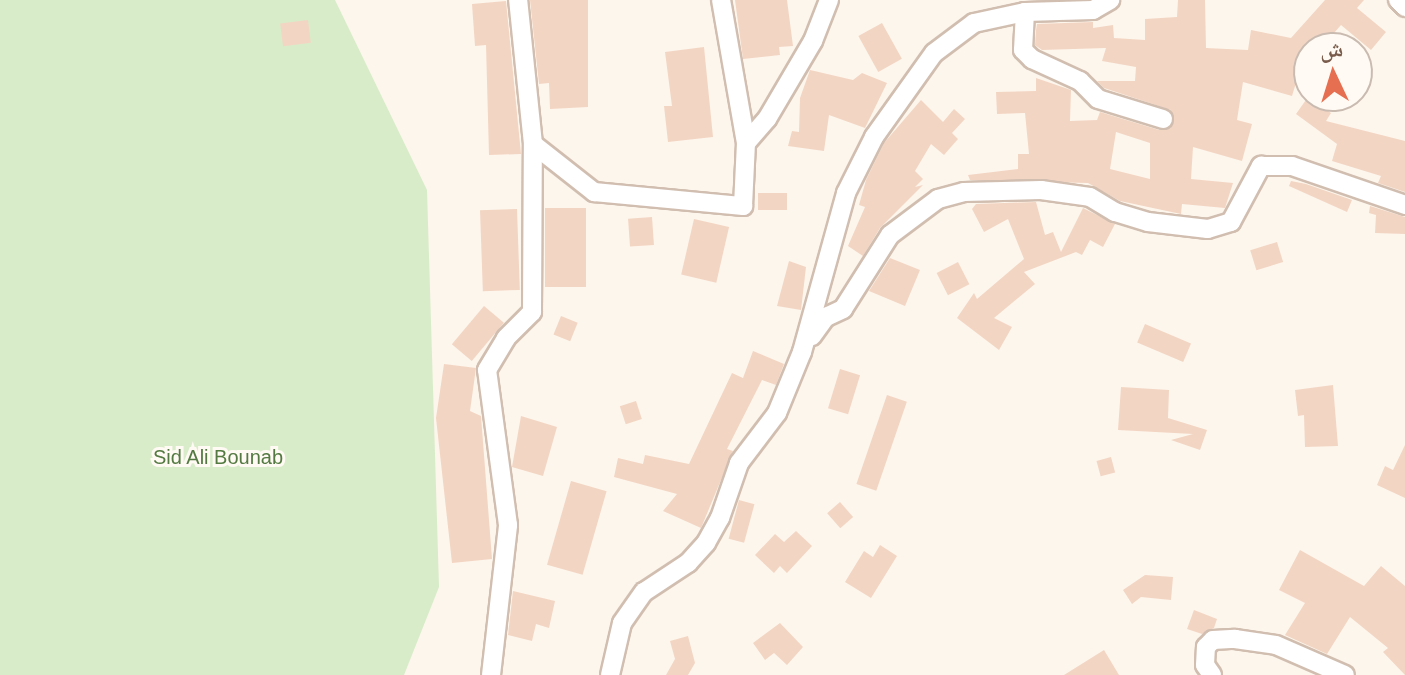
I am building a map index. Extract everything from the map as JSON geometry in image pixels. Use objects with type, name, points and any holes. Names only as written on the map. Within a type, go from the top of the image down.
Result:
[{"type":"street","points":[[491,675],[508,525],[487,370],[506,338],[532,312],[533,144],[518,0]]},
{"type":"street","points":[[533,144],[594,192],[743,206],[746,143],[721,0]]},
{"type":"street","points":[[746,143],[767,119],[813,41],[829,0]]},
{"type":"street","points":[[610,675],[622,623],[644,592],[688,563],[706,543],[720,518],[739,463],[777,413],[802,352],[846,193],[874,137],[934,53],[974,23],[1025,12],[1093,10],[1110,0]]},
{"type":"street","points":[[1398,0],[1405,7]]},
{"type":"street","points":[[1025,12],[1023,50],[1032,59],[1080,81],[1098,99],[1163,119]]},
{"type":"street","points":[[802,352],[826,317],[843,309],[890,235],[938,199],[964,192],[1041,190],[1090,197],[1115,212],[1148,222],[1208,229],[1231,222],[1261,166],[1292,166],[1405,205]]},
{"type":"street","points":[[1212,675],[1205,665],[1206,647],[1213,640],[1235,639],[1276,645],[1345,675]]},
{"type":"green space","name":"Sid Ali Bounab","points":[[0,0],[335,0],[427,190],[439,587],[404,675],[0,675]]},
{"type":"building","points":[[530,0],[588,0],[588,107],[550,109],[549,83],[539,84]]},
{"type":"building","points":[[735,0],[787,0],[793,46],[779,47],[780,55],[743,59]]},
{"type":"building","points":[[1178,0],[1205,0],[1206,48],[1248,50],[1251,30],[1291,38],[1293,36],[1292,96],[1243,82],[1237,120],[1252,124],[1242,161],[1193,147],[1191,179],[1233,183],[1225,208],[1182,204],[1181,214],[1120,201],[1088,183],[970,180],[968,175],[1018,169],[1018,154],[1029,154],[1025,113],[997,114],[996,92],[1036,91],[1036,78],[1071,90],[1070,121],[1097,120],[1100,112],[1159,130],[1171,128],[1171,110],[1104,88],[1097,81],[1135,81],[1136,67],[1102,61],[1106,48],[1042,50],[1035,45],[1037,24],[1093,22],[1093,28],[1113,25],[1114,38],[1145,40],[1145,19],[1177,17]],"holes":[[[1116,132],[1150,143],[1150,179],[1110,169]]]},
{"type":"building","points":[[1325,0],[1364,0],[1357,8],[1386,32],[1373,48],[1373,32],[1349,32],[1341,25],[1335,32],[1296,32]]},
{"type":"building","points":[[506,1],[521,154],[489,155],[486,45],[475,46],[472,4]]},
{"type":"building","points":[[308,20],[311,43],[283,46],[280,23]]},
{"type":"building","points":[[882,23],[902,59],[878,72],[858,36]]},
{"type":"building","points":[[704,47],[713,137],[668,142],[664,106],[672,106],[665,52]]},
{"type":"building","points":[[810,70],[853,80],[862,73],[887,83],[865,128],[829,115],[824,151],[788,146],[792,131],[799,132],[800,98]]},
{"type":"building","points":[[921,100],[943,122],[954,109],[965,119],[952,133],[958,139],[944,155],[931,144],[915,171],[923,179],[915,187],[923,185],[880,228],[863,256],[848,246],[865,207],[859,205],[866,180],[884,143]]},
{"type":"building","points":[[1330,112],[1326,121],[1405,141],[1405,192],[1378,183],[1381,176],[1332,161],[1337,144],[1296,114]]},
{"type":"building","points":[[1291,181],[1352,200],[1347,212],[1289,186]]},
{"type":"building","points":[[758,193],[787,193],[787,210],[758,210]]},
{"type":"building","points":[[1036,202],[1045,235],[1053,232],[1061,252],[1083,208],[1115,224],[1103,247],[1090,240],[1082,255],[1076,252],[1024,272],[1035,284],[994,318],[1012,327],[999,350],[957,318],[974,293],[977,299],[1024,259],[1008,219],[984,232],[972,209],[976,204]]},
{"type":"building","points":[[1370,206],[1405,217],[1405,234],[1375,233],[1376,215],[1369,213]]},
{"type":"building","points":[[545,208],[586,208],[586,287],[545,287]]},
{"type":"building","points":[[517,209],[520,290],[483,291],[480,210]]},
{"type":"building","points":[[652,217],[654,245],[630,247],[628,219]]},
{"type":"building","points":[[694,219],[729,227],[716,283],[681,275]]},
{"type":"building","points":[[1277,242],[1283,262],[1256,270],[1250,250]]},
{"type":"building","points":[[890,258],[920,270],[905,306],[869,291]]},
{"type":"building","points":[[789,261],[806,267],[801,310],[777,306]]},
{"type":"building","points":[[958,262],[969,284],[948,295],[937,273]]},
{"type":"building","points":[[484,306],[504,323],[472,361],[452,344]]},
{"type":"building","points":[[561,316],[578,323],[570,341],[554,335]]},
{"type":"building","points":[[1145,324],[1191,344],[1183,362],[1137,342]]},
{"type":"building","points":[[753,351],[784,364],[776,385],[762,380],[727,449],[733,451],[701,528],[663,511],[677,494],[614,477],[618,458],[643,464],[645,455],[689,464],[732,373],[743,378]]},
{"type":"building","points":[[444,364],[476,368],[470,411],[481,416],[492,559],[452,563],[436,418]]},
{"type":"building","points":[[840,369],[860,375],[848,414],[828,408]]},
{"type":"building","points":[[1333,385],[1338,446],[1305,447],[1304,415],[1298,416],[1295,390]]},
{"type":"building","points":[[1121,387],[1169,390],[1168,418],[1207,430],[1200,450],[1171,440],[1193,434],[1118,430]]},
{"type":"building","points":[[887,395],[907,402],[876,491],[856,484]]},
{"type":"building","points":[[636,401],[642,419],[626,424],[620,406]]},
{"type":"building","points":[[521,416],[557,427],[543,476],[512,467]]},
{"type":"building","points":[[1405,445],[1405,498],[1377,485],[1385,466],[1393,470]]},
{"type":"building","points":[[1111,457],[1115,472],[1101,476],[1097,461]]},
{"type":"building","points":[[571,481],[607,491],[583,575],[547,565]]},
{"type":"building","points":[[739,500],[754,504],[744,543],[729,539]]},
{"type":"building","points":[[840,502],[853,517],[840,528],[827,513]]},
{"type":"building","points":[[796,531],[812,546],[787,573],[780,566],[774,573],[755,555],[775,534],[784,542]]},
{"type":"building","points":[[880,545],[897,556],[871,598],[845,582],[864,551],[873,557]]},
{"type":"building","points":[[1300,550],[1364,586],[1381,566],[1405,586],[1405,675],[1383,652],[1388,648],[1350,617],[1327,654],[1285,635],[1305,603],[1279,590]]},
{"type":"building","points":[[1145,575],[1173,577],[1171,600],[1141,597],[1132,604],[1123,590]]},
{"type":"building","points":[[513,591],[555,601],[549,628],[536,624],[532,641],[508,635]]},
{"type":"building","points":[[1194,610],[1217,619],[1214,628],[1202,634],[1187,629]]},
{"type":"building","points":[[780,623],[803,647],[787,665],[774,653],[765,660],[753,643]]},
{"type":"building","points":[[688,636],[695,663],[688,675],[666,675],[675,659],[670,641]]},
{"type":"building","points":[[1104,650],[1119,675],[1064,675]]}]
